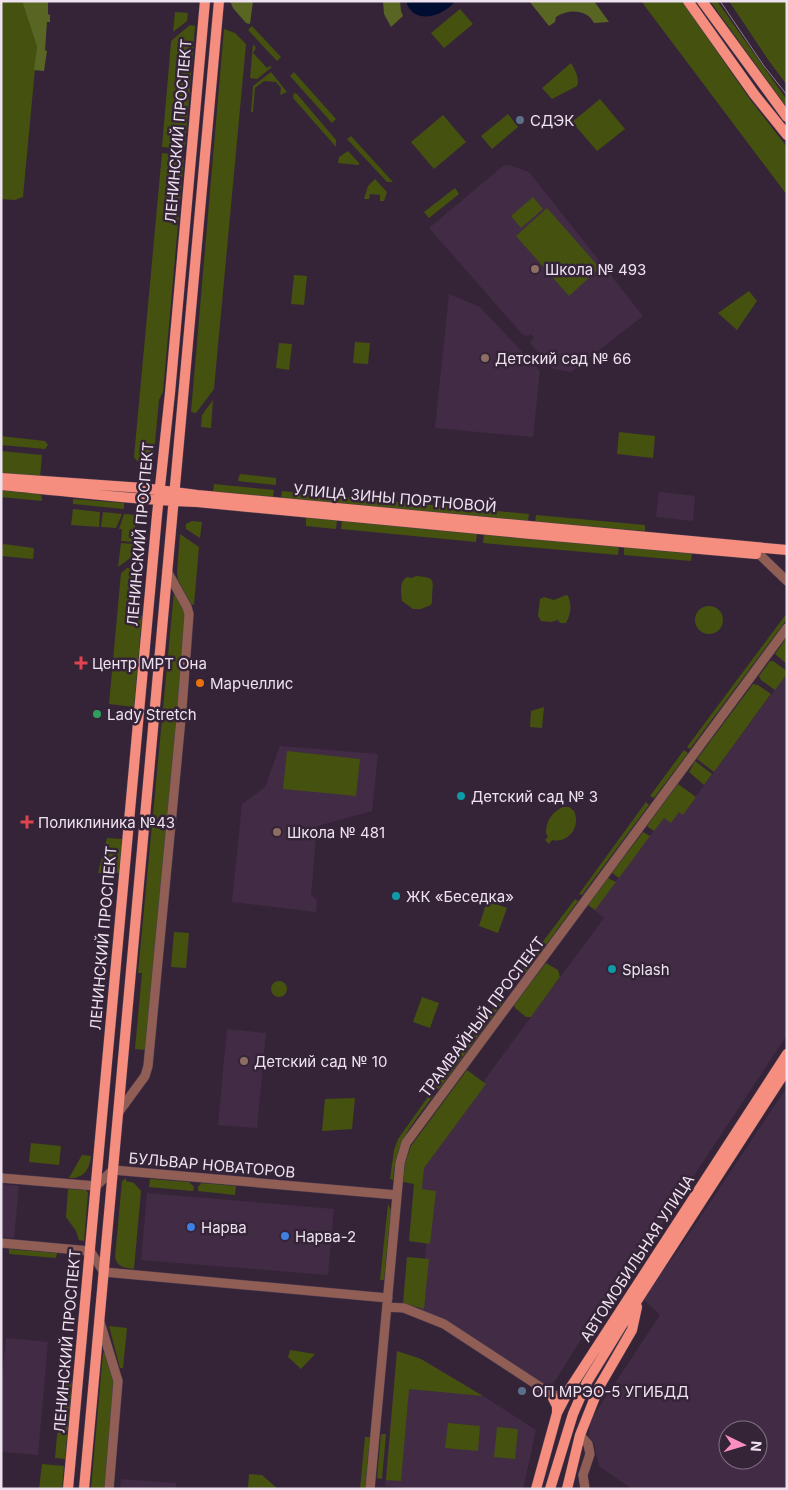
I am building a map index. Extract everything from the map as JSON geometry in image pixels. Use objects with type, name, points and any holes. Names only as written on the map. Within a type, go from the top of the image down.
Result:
[{"type":"main road","name":"ЛЕНИНСКИЙ ПРОСПЕКТ","points":[[68,1489],[205,1]]},
{"type":"main road","name":"ЛЕНИНСКИЙ ПРОСПЕКТ","points":[[84,1489],[219,1]]},
{"type":"main road","points":[[688,1],[754,94],[787,135]]},
{"type":"main road","points":[[702,1],[787,117]]},
{"type":"main road","name":"УЛИЦА ЗИНЫ ПОРТНОВОЙ","points":[[1,478],[159,490],[174,496],[787,556]]},
{"type":"main road","name":"УЛИЦА ЗИНЫ ПОРТНОВОЙ","points":[[1,485],[158,501],[174,496],[787,550]]},
{"type":"main road","name":"АВТОМОБИЛЬНАЯ УЛИЦА","points":[[536,1489],[557,1413],[569,1390],[787,1054]]},
{"type":"main road","name":"АВТОМОБИЛЬНАЯ УЛИЦА","points":[[550,1489],[573,1414],[587,1382],[640,1296],[787,1069]]},
{"type":"main road","points":[[96,1186],[111,1188]]},
{"type":"main road","points":[[90,1250],[105,1252]]},
{"type":"main road","points":[[566,1489],[580,1434],[599,1387],[632,1330],[640,1296]]},
{"type":"main road","points":[[551,1394],[557,1406],[557,1413]]},
{"type":"street","points":[[759,554],[787,581]]},
{"type":"street","points":[[118,1113],[141,1082],[148,1066],[183,698],[189,614],[167,571]]},
{"type":"street","name":"ТРАМВАЙНЫЙ ПРОСПЕКТ","points":[[370,1489],[402,1152],[411,1136],[787,628]]},
{"type":"street","name":"БУЛЬВАР НОВАТОРОВ","points":[[96,1186],[113,1170],[397,1195]]},
{"type":"street","points":[[1,1178],[96,1186]]},
{"type":"street","points":[[1,1243],[90,1250],[104,1272],[387,1302],[444,1324],[551,1394],[558,1396],[569,1390]]},
{"type":"street","points":[[99,1321],[118,1381],[109,1489]]},
{"type":"street","points":[[580,1434],[590,1448],[583,1475],[585,1489]]},
{"type":"street","points":[[576,1450],[588,1458]]},
{"type":"shaded area","name":"Школа № 493","points":[[509,165],[529,172],[643,316],[571,372],[553,369],[530,343],[534,338],[531,334],[528,336],[523,335],[429,228],[503,166]]},
{"type":"shaded area","name":"Детский сад № 66","points":[[449,294],[480,307],[540,371],[533,437],[435,428]]},
{"type":"shaded area","points":[[659,492],[695,496],[693,521],[656,517]]},
{"type":"shaded area","points":[[787,673],[787,1035],[590,1336],[585,1333],[550,1389],[447,1322],[420,1310],[431,1193],[419,1192],[421,1166],[604,918],[594,910],[664,817],[679,812],[683,814]]},
{"type":"shaded area","name":"Школа № 481","points":[[280,746],[378,754],[372,811],[317,826],[311,895],[317,900],[316,912],[232,902],[242,804],[265,787]]},
{"type":"shaded area","name":"Детский сад № 10","points":[[227,1029],[266,1033],[257,1128],[218,1125]]},
{"type":"shaded area","points":[[787,1087],[787,1489],[632,1489],[599,1466],[594,1444],[589,1436],[590,1421],[660,1315],[643,1299],[679,1249]]},
{"type":"shaded area","points":[[1,1184],[19,1186],[14,1238],[1,1237]]},
{"type":"shaded area","points":[[147,1193],[334,1209],[328,1275],[141,1260]]},
{"type":"shaded area","points":[[6,1338],[48,1342],[38,1455],[1,1452],[1,1387]]},
{"type":"shaded area","points":[[397,1351],[421,1359],[536,1430],[523,1489],[421,1489],[385,1486]]},
{"type":"shaded area","points":[[121,1479],[176,1483],[176,1489],[120,1489]]},
{"type":"green space","points":[[1,1],[22,1],[37,47],[23,197],[15,200],[1,199]]},
{"type":"green space","points":[[22,1],[48,1],[50,22],[47,22],[45,50],[47,51],[44,71],[34,70],[37,47]]},
{"type":"green space","points":[[230,1],[253,1],[250,24],[246,23],[233,8]]},
{"type":"green space","points":[[383,1],[400,1],[403,16],[391,27],[384,14]]},
{"type":"green space","points":[[529,1],[594,1],[609,22],[594,23],[587,15],[571,12],[556,17],[555,22],[549,26]]},
{"type":"green space","points":[[641,1],[682,1],[749,98],[787,147],[787,195]]},
{"type":"green space","points":[[710,1],[717,1],[787,100],[787,108]]},
{"type":"green space","points":[[729,1],[787,1],[787,85],[769,61]]},
{"type":"green space","points":[[460,9],[473,24],[444,48],[431,33]]},
{"type":"green space","points":[[175,12],[188,13],[187,21],[173,32]]},
{"type":"green space","points":[[190,25],[195,26],[185,146],[182,149],[162,147],[171,42]]},
{"type":"green space","points":[[252,26],[281,57],[277,61],[248,30]]},
{"type":"green space","points":[[224,29],[235,33],[246,44],[214,389],[196,413],[191,412]]},
{"type":"green space","points":[[253,44],[256,48],[253,53],[267,68],[272,67],[257,79],[250,78]]},
{"type":"green space","points":[[571,63],[577,77],[577,86],[552,99],[542,88]]},
{"type":"green space","points":[[271,72],[287,92],[280,95],[281,88],[276,82],[264,81],[255,88],[253,112],[251,112],[253,86]]},
{"type":"green space","points":[[294,72],[336,119],[332,123],[290,76]]},
{"type":"green space","points":[[294,93],[297,94],[336,140],[336,147],[293,98]]},
{"type":"green space","points":[[600,99],[625,129],[597,151],[572,122]]},
{"type":"green space","points":[[508,114],[518,127],[492,149],[481,136]]},
{"type":"green space","points":[[443,115],[466,142],[434,169],[411,142]]},
{"type":"green space","points":[[351,136],[393,182],[387,182],[347,139]]},
{"type":"green space","points":[[348,151],[359,165],[338,163],[339,157]]},
{"type":"green space","points":[[162,153],[184,157],[163,392],[159,400],[153,463],[137,461],[134,457]]},
{"type":"green space","points":[[375,179],[387,192],[384,201],[380,201],[380,195],[370,194],[369,199],[364,199],[368,186]]},
{"type":"green space","points":[[455,188],[459,194],[429,218],[424,212]]},
{"type":"green space","points":[[533,197],[543,209],[521,228],[511,216]]},
{"type":"green space","points":[[547,208],[600,268],[569,296],[516,236]]},
{"type":"green space","points":[[294,275],[307,276],[304,305],[291,304]]},
{"type":"green space","points":[[749,291],[757,301],[737,330],[718,313]]},
{"type":"green space","points":[[355,342],[370,343],[368,364],[353,363]]},
{"type":"green space","points":[[279,343],[292,344],[289,370],[276,368]]},
{"type":"green space","points":[[213,400],[211,428],[201,427],[202,415]]},
{"type":"green space","points":[[619,432],[655,436],[653,458],[617,454]]},
{"type":"green space","points":[[1,436],[45,441],[48,445],[45,449],[1,445]]},
{"type":"green space","points":[[1,451],[42,455],[40,477],[1,473]]},
{"type":"green space","points":[[241,474],[276,478],[276,485],[238,481]]},
{"type":"green space","points":[[214,484],[274,490],[273,497],[213,492]]},
{"type":"green space","points":[[1,490],[41,493],[42,501],[1,497]]},
{"type":"green space","points":[[282,491],[529,514],[528,521],[281,498]]},
{"type":"green space","points":[[73,499],[124,503],[124,509],[73,504]]},
{"type":"green space","points":[[73,509],[100,512],[99,527],[71,525]]},
{"type":"green space","points":[[103,512],[122,514],[116,528],[101,527]]},
{"type":"green space","points":[[124,514],[136,515],[134,542],[121,541],[122,529],[119,529]]},
{"type":"green space","points":[[536,515],[645,525],[645,531],[535,522]]},
{"type":"green space","points":[[306,517],[337,520],[336,529],[306,526]]},
{"type":"green space","points":[[342,520],[477,533],[476,542],[341,529]]},
{"type":"green space","points":[[192,521],[202,522],[200,538],[186,529],[186,524]]},
{"type":"green space","points":[[180,534],[199,547],[194,605],[191,604],[178,580]]},
{"type":"green space","points":[[484,534],[619,546],[618,555],[483,543]]},
{"type":"green space","points":[[121,543],[134,544],[133,556],[118,567]]},
{"type":"green space","points":[[3,544],[34,548],[33,559],[1,556]]},
{"type":"green space","points":[[624,546],[692,552],[691,561],[624,555]]},
{"type":"green space","points":[[127,568],[140,569],[137,612],[142,616],[134,707],[109,704],[121,573]]},
{"type":"green space","points":[[416,576],[430,579],[433,583],[433,601],[431,605],[421,609],[413,609],[402,601],[401,588],[404,579]]},
{"type":"green space","points":[[174,592],[184,608],[186,621],[146,1050],[135,1049],[142,973],[138,973]]},
{"type":"green space","points":[[566,595],[570,603],[570,613],[566,623],[560,623],[558,620],[551,622],[541,621],[538,616],[540,599],[544,597],[554,600]]},
{"type":"green space","points":[[709,606],[719,610],[723,620],[719,630],[709,634],[699,630],[695,620],[699,610]]},
{"type":"green space","points":[[787,613],[787,619],[690,749],[687,747]]},
{"type":"green space","points":[[787,637],[787,664],[775,654]]},
{"type":"green space","points":[[770,661],[773,661],[787,671],[787,674],[775,690],[761,680],[759,676]]},
{"type":"green space","points":[[753,684],[758,685],[771,694],[714,772],[697,759]]},
{"type":"green space","points":[[544,707],[542,728],[530,727],[531,711]]},
{"type":"green space","points":[[684,750],[688,753],[654,798],[650,796]]},
{"type":"green space","points":[[287,751],[360,759],[356,796],[283,789]]},
{"type":"green space","points":[[695,761],[712,774],[704,785],[689,772]]},
{"type":"green space","points":[[678,784],[696,797],[683,815],[679,812],[671,823],[664,818],[654,831],[647,826]]},
{"type":"green space","points":[[646,802],[649,805],[582,895],[579,894]]},
{"type":"green space","points":[[563,807],[569,807],[574,811],[576,817],[575,828],[568,837],[558,841],[552,840],[549,844],[545,840],[548,837],[546,829],[548,821],[556,811]]},
{"type":"green space","points":[[643,832],[650,836],[619,878],[612,873]]},
{"type":"green space","points":[[107,838],[122,839],[119,873],[98,873]]},
{"type":"green space","points":[[608,878],[616,882],[595,910],[588,905]]},
{"type":"green space","points":[[575,899],[578,901],[524,975],[520,972]]},
{"type":"green space","points":[[487,901],[507,908],[498,933],[479,926]]},
{"type":"green space","points":[[174,932],[189,933],[186,968],[171,967]]},
{"type":"green space","points":[[546,963],[558,970],[560,977],[531,1017],[526,1017],[514,1005]]},
{"type":"green space","points":[[279,981],[285,983],[287,989],[285,995],[279,997],[273,995],[271,989],[273,983]]},
{"type":"green space","points":[[422,997],[439,1003],[430,1028],[413,1022]]},
{"type":"green space","points":[[502,997],[504,1001],[439,1089],[435,1088]]},
{"type":"green space","points":[[467,1070],[486,1084],[424,1168],[422,1189],[436,1191],[430,1244],[409,1241],[414,1184],[403,1182],[405,1164],[411,1146]]},
{"type":"green space","points":[[430,1094],[433,1096],[411,1126],[401,1144],[393,1180],[390,1179],[394,1150],[398,1139]]},
{"type":"green space","points":[[355,1098],[352,1129],[322,1131],[325,1099]]},
{"type":"green space","points":[[31,1143],[61,1146],[59,1165],[29,1162]]},
{"type":"green space","points":[[82,1155],[91,1156],[87,1169],[79,1177],[69,1178]]},
{"type":"green space","points":[[126,1178],[126,1181],[134,1183],[141,1191],[134,1269],[120,1265],[115,1257],[122,1181]]},
{"type":"green space","points":[[150,1179],[189,1182],[194,1187],[193,1191],[149,1187]]},
{"type":"green space","points":[[201,1183],[236,1186],[235,1195],[198,1191]]},
{"type":"green space","points":[[68,1189],[86,1190],[88,1193],[84,1241],[79,1240],[76,1231],[66,1217]]},
{"type":"green space","points":[[388,1204],[391,1210],[384,1280],[380,1280]]},
{"type":"green space","points":[[9,1249],[57,1253],[56,1258],[9,1254]]},
{"type":"green space","points":[[407,1257],[429,1259],[424,1309],[403,1303]]},
{"type":"green space","points":[[109,1326],[127,1328],[123,1368],[120,1368]]},
{"type":"green space","points":[[290,1350],[315,1354],[301,1369],[288,1357]]},
{"type":"green space","points":[[106,1351],[115,1381],[105,1489],[91,1489],[103,1353]]},
{"type":"green space","points":[[397,1351],[421,1359],[483,1396],[409,1389],[401,1481],[386,1480]]},
{"type":"green space","points":[[62,1380],[72,1382],[65,1459],[55,1458]]},
{"type":"green space","points":[[448,1423],[480,1426],[478,1451],[445,1448]]},
{"type":"green space","points":[[497,1427],[518,1429],[515,1459],[494,1457]]},
{"type":"green space","points":[[381,1434],[386,1434],[382,1479],[377,1478]]},
{"type":"green space","points":[[365,1437],[370,1437],[365,1489],[360,1489]]},
{"type":"green space","points":[[42,1464],[64,1466],[62,1489],[39,1489]]},
{"type":"green space","points":[[249,1474],[262,1475],[278,1489],[248,1489]]},
{"type":"water","points":[[406,1],[455,1],[450,7],[436,15],[421,16],[415,14],[410,9]]},
{"type":"tram line","points":[[720,1],[764,66],[787,95]]},
{"type":"place","name":"СДЭК","points":[[520,120]]},
{"type":"place","name":"Школа № 493","points":[[535,269]]},
{"type":"place","name":"Детский сад № 66","points":[[485,358]]},
{"type":"place","name":"Центр МРТ Она","points":[[81,663]]},
{"type":"place","name":"Марчеллис","points":[[200,683]]},
{"type":"place","name":"Lady Stretch","points":[[97,714]]},
{"type":"place","name":"Детский сад № 3","points":[[461,796]]},
{"type":"place","name":"Поликлиника №43","points":[[27,822]]},
{"type":"place","name":"Школа № 481","points":[[277,832]]},
{"type":"place","name":"ЖК «Беседка»","points":[[396,896]]},
{"type":"place","name":"Splash","points":[[612,969]]},
{"type":"place","name":"Детский сад № 10","points":[[244,1061]]},
{"type":"place","name":"Нарва","points":[[191,1227]]},
{"type":"place","name":"Нарва-2","points":[[285,1236]]},
{"type":"place","name":"ОП МРЭО-5 УГИБДД","points":[[522,1391]]}]
